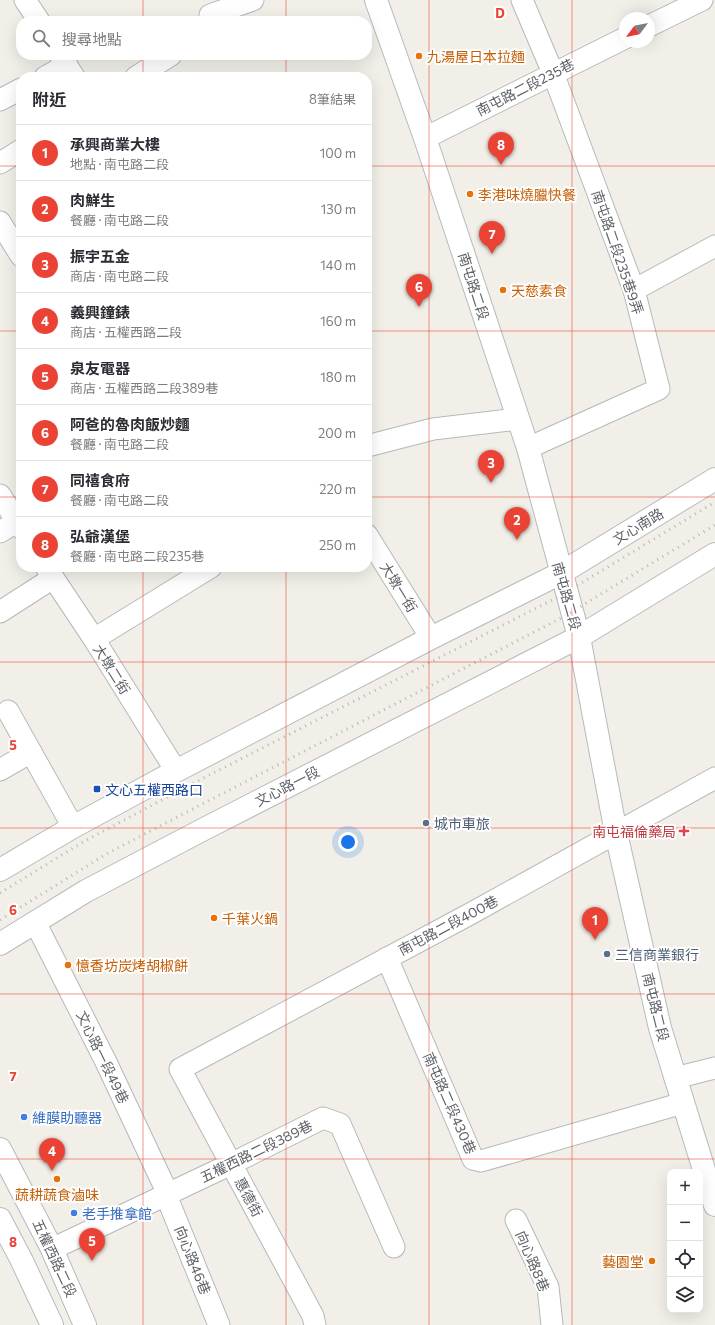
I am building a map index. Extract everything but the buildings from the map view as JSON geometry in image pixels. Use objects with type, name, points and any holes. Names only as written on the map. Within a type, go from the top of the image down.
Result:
[{"type":"main road","name":"南屯路二段","points":[[376,0],[425,138],[528,448],[579,637],[616,833],[660,1028],[715,1205]]},
{"type":"main road","name":"文心南路","points":[[561,573],[715,479]]},
{"type":"main road","points":[[579,637],[715,554]]},
{"type":"main road","points":[[0,870],[73,827],[176,772],[431,638],[561,573]]},
{"type":"main road","name":"文心路一段","points":[[0,944],[86,891],[579,637]]},
{"type":"main road","name":"五權西路二段","points":[[0,1149],[52,1249],[85,1325]]},
{"type":"main road","points":[[0,1218],[52,1325]]},
{"type":"street","points":[[25,0],[36,16]]},
{"type":"street","points":[[208,12],[253,0]]},
{"type":"street","name":"南屯路二段235巷9弄","points":[[522,0],[553,73],[634,290],[659,389],[528,448]]},
{"type":"street","points":[[655,23],[702,0]]},
{"type":"street","name":"南屯路二段235巷","points":[[425,138],[619,41]]},
{"type":"street","points":[[144,72],[163,60]]},
{"type":"street","points":[[55,72],[67,66]]},
{"type":"street","points":[[0,100],[16,92]]},
{"type":"street","points":[[0,164],[16,153]]},
{"type":"street","points":[[0,222],[16,248]]},
{"type":"street","points":[[634,290],[715,246]]},
{"type":"street","points":[[372,445],[433,429],[518,419]]},
{"type":"street","points":[[0,495],[16,517]]},
{"type":"street","points":[[0,532],[16,525]]},
{"type":"street","name":"大墩一街","points":[[372,543],[431,638]]},
{"type":"street","points":[[94,639],[203,572]]},
{"type":"street","points":[[0,612],[49,573]]},
{"type":"street","name":"大墩二街","points":[[49,573],[94,639],[176,772]]},
{"type":"street","points":[[8,711],[73,827]]},
{"type":"street","points":[[0,770],[31,752]]},
{"type":"street","name":"南屯路二段400巷","points":[[180,1069],[476,911],[715,778]]},
{"type":"street","name":"文心路一段49巷","points":[[35,922],[106,1062],[167,1194]]},
{"type":"street","name":"南屯路二段430巷","points":[[387,958],[473,1159],[481,1161],[683,1103]]},
{"type":"street","points":[[675,1078],[715,1068]]},
{"type":"street","name":"惠德街","points":[[180,1069],[313,1316],[315,1325]]},
{"type":"street","name":"五權西路二段389巷","points":[[52,1249],[232,1164],[323,1118],[340,1124],[394,1247]]},
{"type":"street","name":"向心路46巷","points":[[167,1194],[219,1325]]},
{"type":"street","name":"向心路8巷","points":[[516,1220],[548,1287],[552,1325]]},
{"type":"railway","points":[[0,893],[83,842],[186,787],[560,596],[715,502]]},
{"type":"railway","points":[[0,920],[108,853],[563,617],[715,525]]},
{"type":"place","name":"九湯屋日本拉麵","points":[[419,56]]},
{"type":"place","name":"弘爺漢堡","points":[[501,165]]},
{"type":"place","name":"李港味燒臘快餐","points":[[470,194]]},
{"type":"place","name":"同禧食府","points":[[492,254]]},
{"type":"place","name":"天慈素食","points":[[503,290]]},
{"type":"place","name":"阿爸的魯肉飯炒麵","points":[[419,307]]},
{"type":"place","name":"振宇五金","points":[[491,483]]},
{"type":"place","name":"肉鮮生","points":[[517,540]]},
{"type":"place","name":"文心五權西路口","points":[[97,789]]},
{"type":"place","name":"城市車旅","points":[[426,823]]},
{"type":"place","name":"南屯福倫藥局","points":[[684,831]]},
{"type":"place","name":"千葉火鍋","points":[[214,918]]},
{"type":"place","name":"承興商業大樓","points":[[595,940]]},
{"type":"place","name":"三信商業銀行","points":[[607,954]]},
{"type":"place","name":"憶香坊炭烤胡椒餅","points":[[68,965]]},
{"type":"place","name":"維膜助聽器","points":[[24,1117]]},
{"type":"place","name":"義興鐘錶","points":[[52,1171]]},
{"type":"place","name":"蔬耕蔬食滷味","points":[[57,1179]]},
{"type":"place","name":"老手推拿館","points":[[74,1213]]},
{"type":"place","name":"泉友電器","points":[[92,1261]]},
{"type":"place","name":"藝園堂","points":[[652,1261]]}]
